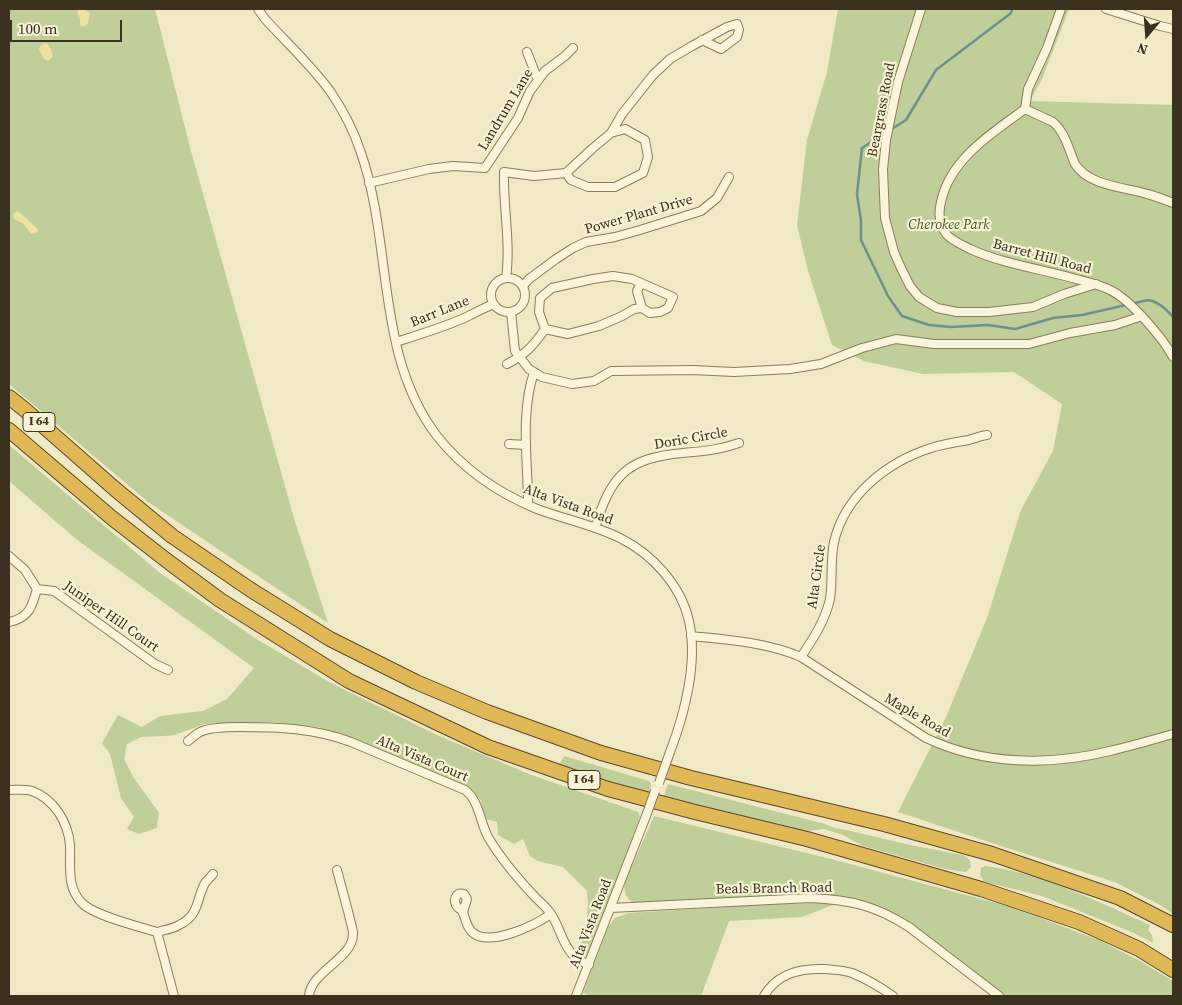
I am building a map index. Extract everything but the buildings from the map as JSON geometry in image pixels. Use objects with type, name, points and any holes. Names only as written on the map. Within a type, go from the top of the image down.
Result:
[{"type":"highway","name":"I 64","points":[[9,397],[172,536],[251,590],[330,639],[416,682],[487,712],[602,753],[701,780],[884,824],[992,854],[1120,898],[1173,925]]},
{"type":"highway","name":"I 64","points":[[9,430],[112,518],[220,600],[349,681],[488,747],[608,789],[817,842],[981,888],[1079,922],[1139,950],[1173,970]]},
{"type":"street","name":"Alta Vista Road","points":[[258,9],[264,19],[317,75],[340,105],[360,150],[373,196],[391,319],[402,368],[416,402],[438,438],[469,469],[504,493],[537,509],[596,528],[635,546],[651,558],[673,584],[690,622],[692,652],[688,690],[680,727],[576,996]]},
{"type":"street","name":"Beargrass Road","points":[[921,9],[898,82],[886,140],[883,169],[885,218],[894,252],[907,282],[919,297],[925,301],[937,308],[957,312],[989,312],[1033,307],[1064,294],[1096,284]]},
{"type":"street","points":[[1061,9],[1047,48],[1028,88],[1026,109],[1056,125],[1077,168],[1084,173],[1100,182],[1148,194],[1173,203]]},
{"type":"street","points":[[1106,9],[1124,16],[1173,29]]},
{"type":"street","points":[[506,278],[508,232],[504,172],[534,176],[566,173],[611,132],[622,114],[653,76],[670,59],[702,40]]},
{"type":"street","name":"Landrum Lane","points":[[369,183],[429,169],[452,166],[486,168],[518,118],[530,90],[545,71],[574,48]]},
{"type":"street","points":[[527,52],[538,80]]},
{"type":"street","name":"Barret Hill Road","points":[[1026,109],[980,142],[956,170],[941,200],[939,215],[942,226],[951,238],[977,252],[1096,284],[1112,291],[1141,315],[1167,346],[1173,357]]},
{"type":"street","points":[[566,173],[571,180],[588,187],[615,187],[644,173],[648,157],[645,140],[625,129],[611,132]]},
{"type":"street","name":"Power Plant Drive","points":[[523,286],[559,257],[586,242],[615,237],[701,211],[717,198],[729,177]]},
{"type":"street","points":[[613,276],[632,279],[673,297],[668,308],[660,312],[650,313],[642,308],[634,308],[622,316],[599,326],[568,334],[545,328],[539,312],[540,298],[552,288],[613,276]]},
{"type":"street","points":[[506,278],[516,279],[523,286],[525,295],[522,304],[515,310],[510,312],[501,310],[494,304],[491,294],[497,282],[506,278]]},
{"type":"street","points":[[641,283],[638,291],[642,308]]},
{"type":"street","name":"Barr Lane","points":[[396,342],[434,330],[494,304]]},
{"type":"street","points":[[510,312],[515,352],[529,369],[542,377],[572,384],[594,381],[611,371],[692,370],[734,372],[790,369],[821,364],[862,348],[896,339],[934,344],[1029,344],[1070,333],[1116,325],[1141,315]]},
{"type":"street","points":[[507,364],[520,358],[534,344],[545,328]]},
{"type":"street","points":[[528,504],[526,421],[534,372]]},
{"type":"street","name":"Alta Circle","points":[[800,657],[818,630],[827,610],[831,585],[832,551],[836,536],[847,510],[861,491],[897,463],[918,453],[987,435]]},
{"type":"street","name":"Doric Circle","points":[[596,528],[610,490],[624,473],[636,464],[656,456],[718,449],[739,443]]},
{"type":"street","points":[[510,444],[526,445]]},
{"type":"street","points":[[9,556],[32,578],[37,589],[33,605],[28,612],[22,617],[9,622]]},
{"type":"street","name":"Juniper Hill Court","points":[[37,589],[54,591],[155,664],[168,670]]},
{"type":"street","name":"Maple Road","points":[[691,636],[763,645],[785,650],[800,657],[926,738],[943,746],[974,755],[1011,760],[1066,759],[1111,751],[1173,734]]},
{"type":"street","name":"Alta Vista Court","points":[[188,741],[202,731],[223,727],[312,730],[351,742],[471,794],[488,837],[502,858],[551,914],[572,955],[589,965]]},
{"type":"street","points":[[9,790],[26,790],[39,794],[54,806],[60,814],[68,834],[70,879],[73,889],[82,903],[94,911],[157,932],[177,926],[187,921],[198,906],[204,886],[213,874]]},
{"type":"street","points":[[309,996],[312,984],[345,952],[352,941],[353,934],[337,870]]},
{"type":"street","name":"Beals Branch Road","points":[[610,908],[810,898],[861,904],[878,910],[909,927],[999,996]]},
{"type":"street","points":[[463,912],[468,927],[472,932],[481,937],[491,938],[531,926],[551,914]]},
{"type":"street","points":[[157,932],[174,996]]},
{"type":"street","points":[[764,996],[773,984],[788,974],[809,969],[820,969],[852,973],[870,981],[893,996]]},
{"type":"green space","points":[[9,9],[155,9],[191,151],[295,522],[328,623],[148,502],[9,384]]},
{"type":"green space","name":"Cherokee Park","points":[[838,9],[1069,9],[1042,79],[1030,101],[1173,105],[1173,914],[1160,905],[1115,882],[898,812],[946,717],[987,618],[1021,510],[1053,451],[1062,404],[1014,372],[923,374],[864,361],[832,345],[808,271],[797,225],[807,140],[827,72]]},
{"type":"green space","points":[[9,445],[160,573],[258,640],[331,683],[437,735],[529,774],[638,812],[640,817],[588,956],[576,954],[586,928],[587,891],[563,867],[538,861],[530,856],[523,839],[514,844],[498,835],[497,822],[486,819],[481,801],[472,789],[367,744],[318,727],[272,722],[204,724],[175,735],[141,737],[127,744],[124,759],[134,778],[159,813],[157,828],[139,834],[127,829],[134,817],[121,798],[110,754],[102,743],[118,715],[142,727],[160,716],[203,711],[227,699],[254,668],[76,539],[9,481]]},
{"type":"green space","points":[[564,756],[649,781],[651,784],[650,791],[647,795],[558,767]]},
{"type":"green space","points":[[668,784],[835,828],[963,855],[970,860],[971,867],[966,872],[945,869],[863,846],[843,835],[824,829],[798,832],[663,800]]},
{"type":"green space","points":[[654,816],[831,859],[1000,904],[1038,917],[1101,941],[1140,961],[1173,981],[1173,996],[1005,996],[952,954],[899,917],[853,899],[825,895],[777,895],[635,903],[626,896],[624,884]]},
{"type":"green space","points":[[985,866],[1028,875],[1049,882],[1150,925],[1148,930],[1152,935],[1153,943],[1134,933],[1042,896],[985,882],[980,876],[981,868]]},
{"type":"green space","points":[[773,904],[835,904],[802,917],[729,921],[701,996],[591,996],[583,993],[608,927],[615,918],[629,913]]},
{"type":"sand","points":[[78,9],[84,9],[90,13],[88,23],[85,26],[80,26]]},
{"type":"sand","points":[[46,43],[50,47],[53,56],[48,61],[44,59],[39,49],[41,45]]},
{"type":"sand","points":[[17,211],[38,229],[37,233],[31,234],[24,224],[14,219],[13,214]]},
{"type":"waterway","points":[[890,130],[906,120],[936,70],[1011,13],[1012,9]]},
{"type":"waterway","points":[[885,133],[862,148],[857,194],[861,221],[861,240],[888,296],[902,316],[929,325],[951,327],[988,325],[1015,329],[1053,318],[1082,315],[1148,300],[1162,306],[1173,317]]}]
